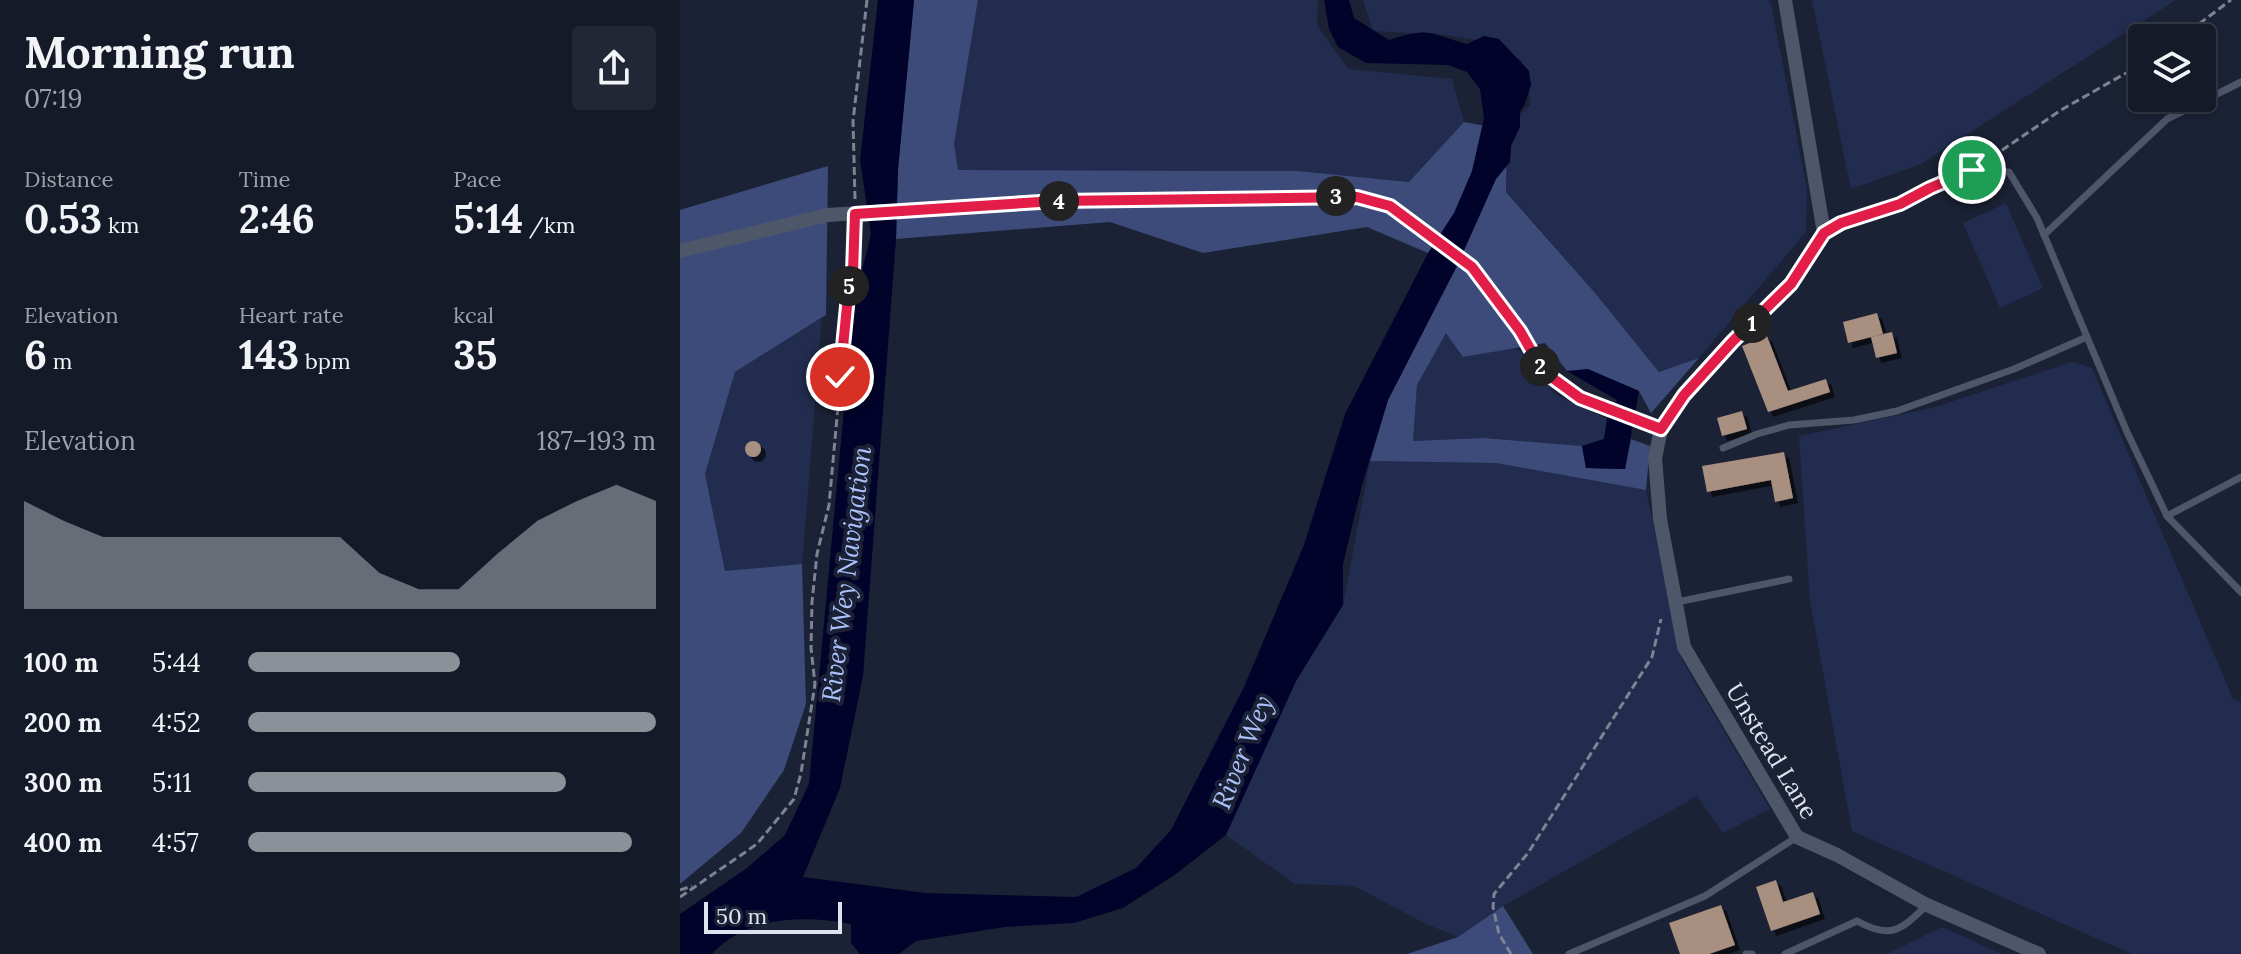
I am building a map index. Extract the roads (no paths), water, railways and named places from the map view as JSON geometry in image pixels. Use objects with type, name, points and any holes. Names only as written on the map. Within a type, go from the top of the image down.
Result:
[{"type":"street","points":[[680,251],[827,215],[1056,201],[1357,197],[1390,206],[1472,267],[1520,331],[1543,371],[1580,398],[1661,429],[1684,395],[1791,284],[1824,233],[1785,0]]},
{"type":"street","name":"Unstead Lane","points":[[1661,429],[1655,458],[1660,519],[1684,647],[1797,837],[1837,855],[1927,905],[2039,954]]},
{"type":"lane","points":[[2044,235],[2167,119],[2241,82]]},
{"type":"lane","points":[[1824,233],[1841,223],[1900,204],[1972,170],[2009,172],[2037,218],[2167,516],[2241,592]]},
{"type":"lane","points":[[1723,448],[1789,425],[1854,420],[1897,411],[2014,369],[2087,337]]},
{"type":"lane","points":[[2167,516],[2241,477]]},
{"type":"lane","points":[[1677,602],[1789,579]]},
{"type":"lane","points":[[1569,954],[1705,896],[1797,837]]},
{"type":"lane","points":[[1785,954],[1857,921],[1876,932],[1904,927],[1927,905]]},
{"type":"water","points":[[878,0],[914,0],[898,169],[896,239],[863,676],[840,788],[803,877],[925,893],[1076,897],[1136,868],[1171,830],[1244,687],[1304,545],[1345,414],[1428,253],[1454,213],[1472,171],[1484,118],[1480,89],[1467,72],[1448,65],[1366,63],[1338,47],[1329,29],[1324,0],[1349,0],[1354,18],[1389,40],[1422,33],[1467,44],[1484,36],[1499,39],[1529,71],[1531,85],[1520,112],[1520,127],[1511,146],[1510,162],[1496,179],[1457,266],[1388,400],[1362,485],[1343,564],[1343,605],[1296,681],[1226,835],[1176,874],[1123,908],[1074,923],[1005,927],[916,941],[899,954],[860,954],[851,943],[851,924],[814,920],[777,921],[741,932],[712,954],[680,954],[680,914],[747,868],[785,835],[809,784],[854,302],[871,234],[860,160]]},
{"type":"water","points":[[1588,369],[1639,391],[1625,469],[1586,468],[1582,446],[1604,439],[1607,419],[1617,400],[1567,371]]},
{"type":"water label","name":"River Wey Navigation","points":[[846,574]]},
{"type":"water label","name":"River Wey","points":[[1242,752]]}]
